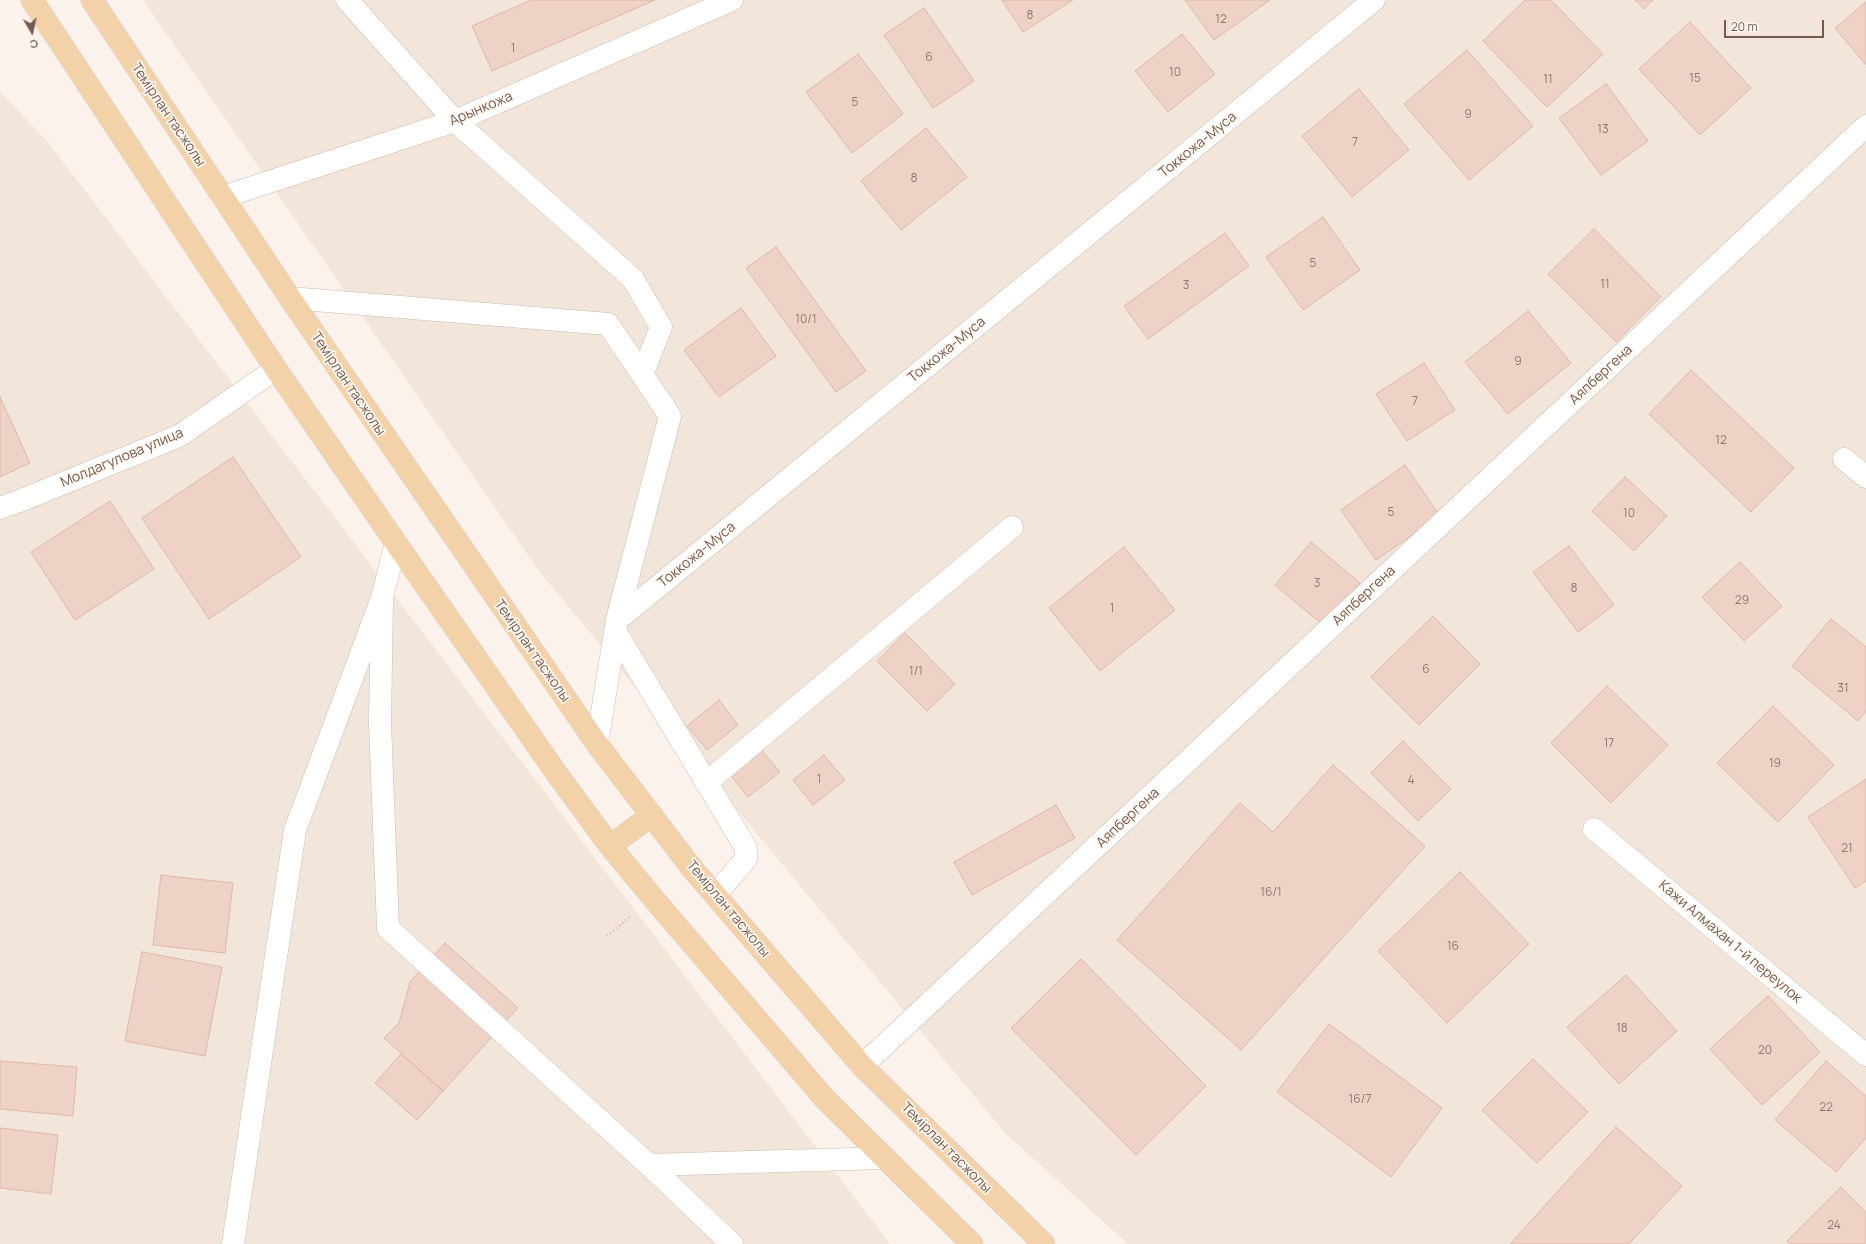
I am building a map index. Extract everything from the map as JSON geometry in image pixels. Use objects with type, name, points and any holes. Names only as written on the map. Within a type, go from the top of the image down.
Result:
[{"type":"main road","points":[[32,0],[276,369],[557,774],[610,846],[825,1099],[972,1244]]},
{"type":"main road","name":"Темірлан тасжолы","points":[[92,0],[290,298],[597,744],[691,867],[862,1066],[1044,1244]]},
{"type":"main road","points":[[610,846],[652,815]]},
{"type":"street","points":[[347,0],[455,121],[633,280],[661,327],[642,375]]},
{"type":"street","name":"Арынкожа","points":[[223,197],[455,121],[732,0]]},
{"type":"street","name":"Токкожа-Муса","points":[[616,626],[1374,0]]},
{"type":"street","name":"Аяпбергена","points":[[862,1066],[1866,126]]},
{"type":"street","points":[[290,298],[608,324],[670,416],[616,626],[597,744]]},
{"type":"street","name":"Молдагулова улица","points":[[0,508],[179,436],[276,369]]},
{"type":"street","points":[[1844,459],[1866,477]]},
{"type":"street","points":[[706,783],[1012,527]]},
{"type":"street","points":[[233,1244],[295,830],[382,598],[396,543]]},
{"type":"street","points":[[382,598],[380,724],[388,928],[649,1165],[732,1244]]},
{"type":"street","points":[[616,626],[706,783],[746,848],[746,859],[715,895]]},
{"type":"street","name":"Кажи Алмахан 1-й переулок","points":[[1594,830],[1866,1055]]},
{"type":"street","points":[[649,1165],[885,1158]]},
{"type":"shaded area","points":[[143,0],[1866,0],[1866,1244],[1128,1244],[1005,1133],[539,571]]},
{"type":"shaded area","points":[[0,92],[47,141],[890,1244],[0,1244]]},
{"type":"building","points":[[531,0],[655,0],[492,71],[472,26]]},
{"type":"building","points":[[1002,0],[1073,0],[1023,32]]},
{"type":"building","points":[[1185,0],[1270,0],[1214,40]]},
{"type":"building","points":[[1525,0],[1551,0],[1603,54],[1547,107],[1483,41]]},
{"type":"building","points":[[1635,0],[1653,0],[1644,9]]},
{"type":"building","points":[[1866,2],[1866,65],[1835,28]]},
{"type":"building","points":[[924,8],[974,81],[933,108],[884,35]]},
{"type":"building","points":[[1690,22],[1751,88],[1700,135],[1639,69]]},
{"type":"building","points":[[1182,34],[1215,74],[1168,112],[1135,71]]},
{"type":"building","points":[[1467,50],[1533,126],[1469,180],[1404,104]]},
{"type":"building","points":[[858,54],[903,114],[852,153],[806,92]]},
{"type":"building","points":[[1606,84],[1648,141],[1601,175],[1559,118]]},
{"type":"building","points":[[1359,89],[1409,150],[1352,197],[1302,136]]},
{"type":"building","points":[[926,128],[967,177],[901,230],[861,181]]},
{"type":"building","points":[[1323,217],[1360,270],[1303,310],[1266,257]]},
{"type":"building","points":[[1594,229],[1661,297],[1616,342],[1548,274]]},
{"type":"building","points":[[1225,233],[1249,266],[1148,339],[1124,306]]},
{"type":"building","points":[[776,247],[866,371],[836,392],[746,268]]},
{"type":"building","points":[[741,308],[776,356],[719,397],[684,350]]},
{"type":"building","points":[[1528,311],[1571,363],[1508,414],[1465,362]]},
{"type":"building","points":[[1424,363],[1455,410],[1407,441],[1376,394]]},
{"type":"building","points":[[1691,370],[1794,468],[1751,512],[1649,414]]},
{"type":"building","points":[[0,397],[30,463],[0,477]]},
{"type":"building","points":[[233,457],[301,557],[209,619],[142,518]]},
{"type":"building","points":[[1405,465],[1440,516],[1376,560],[1341,510]]},
{"type":"building","points":[[1625,477],[1667,516],[1634,551],[1592,511]]},
{"type":"building","points":[[110,501],[154,569],[75,620],[31,552]]},
{"type":"building","points":[[1311,542],[1360,583],[1324,626],[1275,585]]},
{"type":"building","points":[[1569,546],[1614,605],[1578,632],[1533,572]]},
{"type":"building","points":[[1124,547],[1175,610],[1100,671],[1049,608]]},
{"type":"building","points":[[1740,562],[1782,606],[1744,641],[1702,597]]},
{"type":"building","points":[[1433,616],[1480,664],[1419,725],[1371,677]]},
{"type":"building","points":[[1831,619],[1866,647],[1866,711],[1858,721],[1792,666]]},
{"type":"building","points":[[905,633],[955,684],[927,711],[877,661]]},
{"type":"building","points":[[1607,686],[1668,745],[1611,803],[1551,743]]},
{"type":"building","points":[[719,700],[738,725],[707,750],[687,726]]},
{"type":"building","points":[[1773,706],[1834,765],[1778,822],[1717,763]]},
{"type":"building","points":[[1403,741],[1451,789],[1418,821],[1371,773]]},
{"type":"building","points":[[759,747],[780,772],[748,797],[728,772]]},
{"type":"building","points":[[824,755],[845,780],[813,805],[793,780]]},
{"type":"building","points":[[1333,765],[1425,846],[1241,1050],[1117,940],[1240,803],[1273,832]]},
{"type":"building","points":[[1866,779],[1866,881],[1855,888],[1808,817]]},
{"type":"building","points":[[1056,805],[1075,838],[972,895],[954,862]]},
{"type":"building","points":[[1460,872],[1529,944],[1447,1023],[1378,951]]},
{"type":"building","points":[[161,875],[233,883],[225,953],[153,945]]},
{"type":"building","points":[[445,943],[518,1008],[443,1091],[384,1038],[399,1023],[410,982]]},
{"type":"building","points":[[142,952],[222,967],[205,1056],[125,1041]]},
{"type":"building","points":[[1081,959],[1206,1086],[1136,1155],[1011,1028]]},
{"type":"building","points":[[1626,975],[1677,1031],[1619,1084],[1567,1027]]},
{"type":"building","points":[[1768,996],[1820,1052],[1762,1105],[1710,1049]]},
{"type":"building","points":[[1329,1024],[1442,1108],[1391,1177],[1277,1092]]},
{"type":"building","points":[[401,1054],[443,1091],[417,1120],[375,1083]]},
{"type":"building","points":[[1533,1059],[1588,1112],[1537,1163],[1482,1110]]},
{"type":"building","points":[[0,1061],[77,1067],[73,1116],[0,1109]]},
{"type":"building","points":[[1826,1061],[1866,1096],[1866,1138],[1836,1172],[1775,1120]]},
{"type":"building","points":[[1616,1127],[1682,1186],[1629,1244],[1510,1244]]},
{"type":"building","points":[[0,1128],[58,1135],[51,1194],[0,1188]]},
{"type":"building","points":[[1841,1187],[1866,1212],[1866,1244],[1791,1244],[1787,1241]]}]
